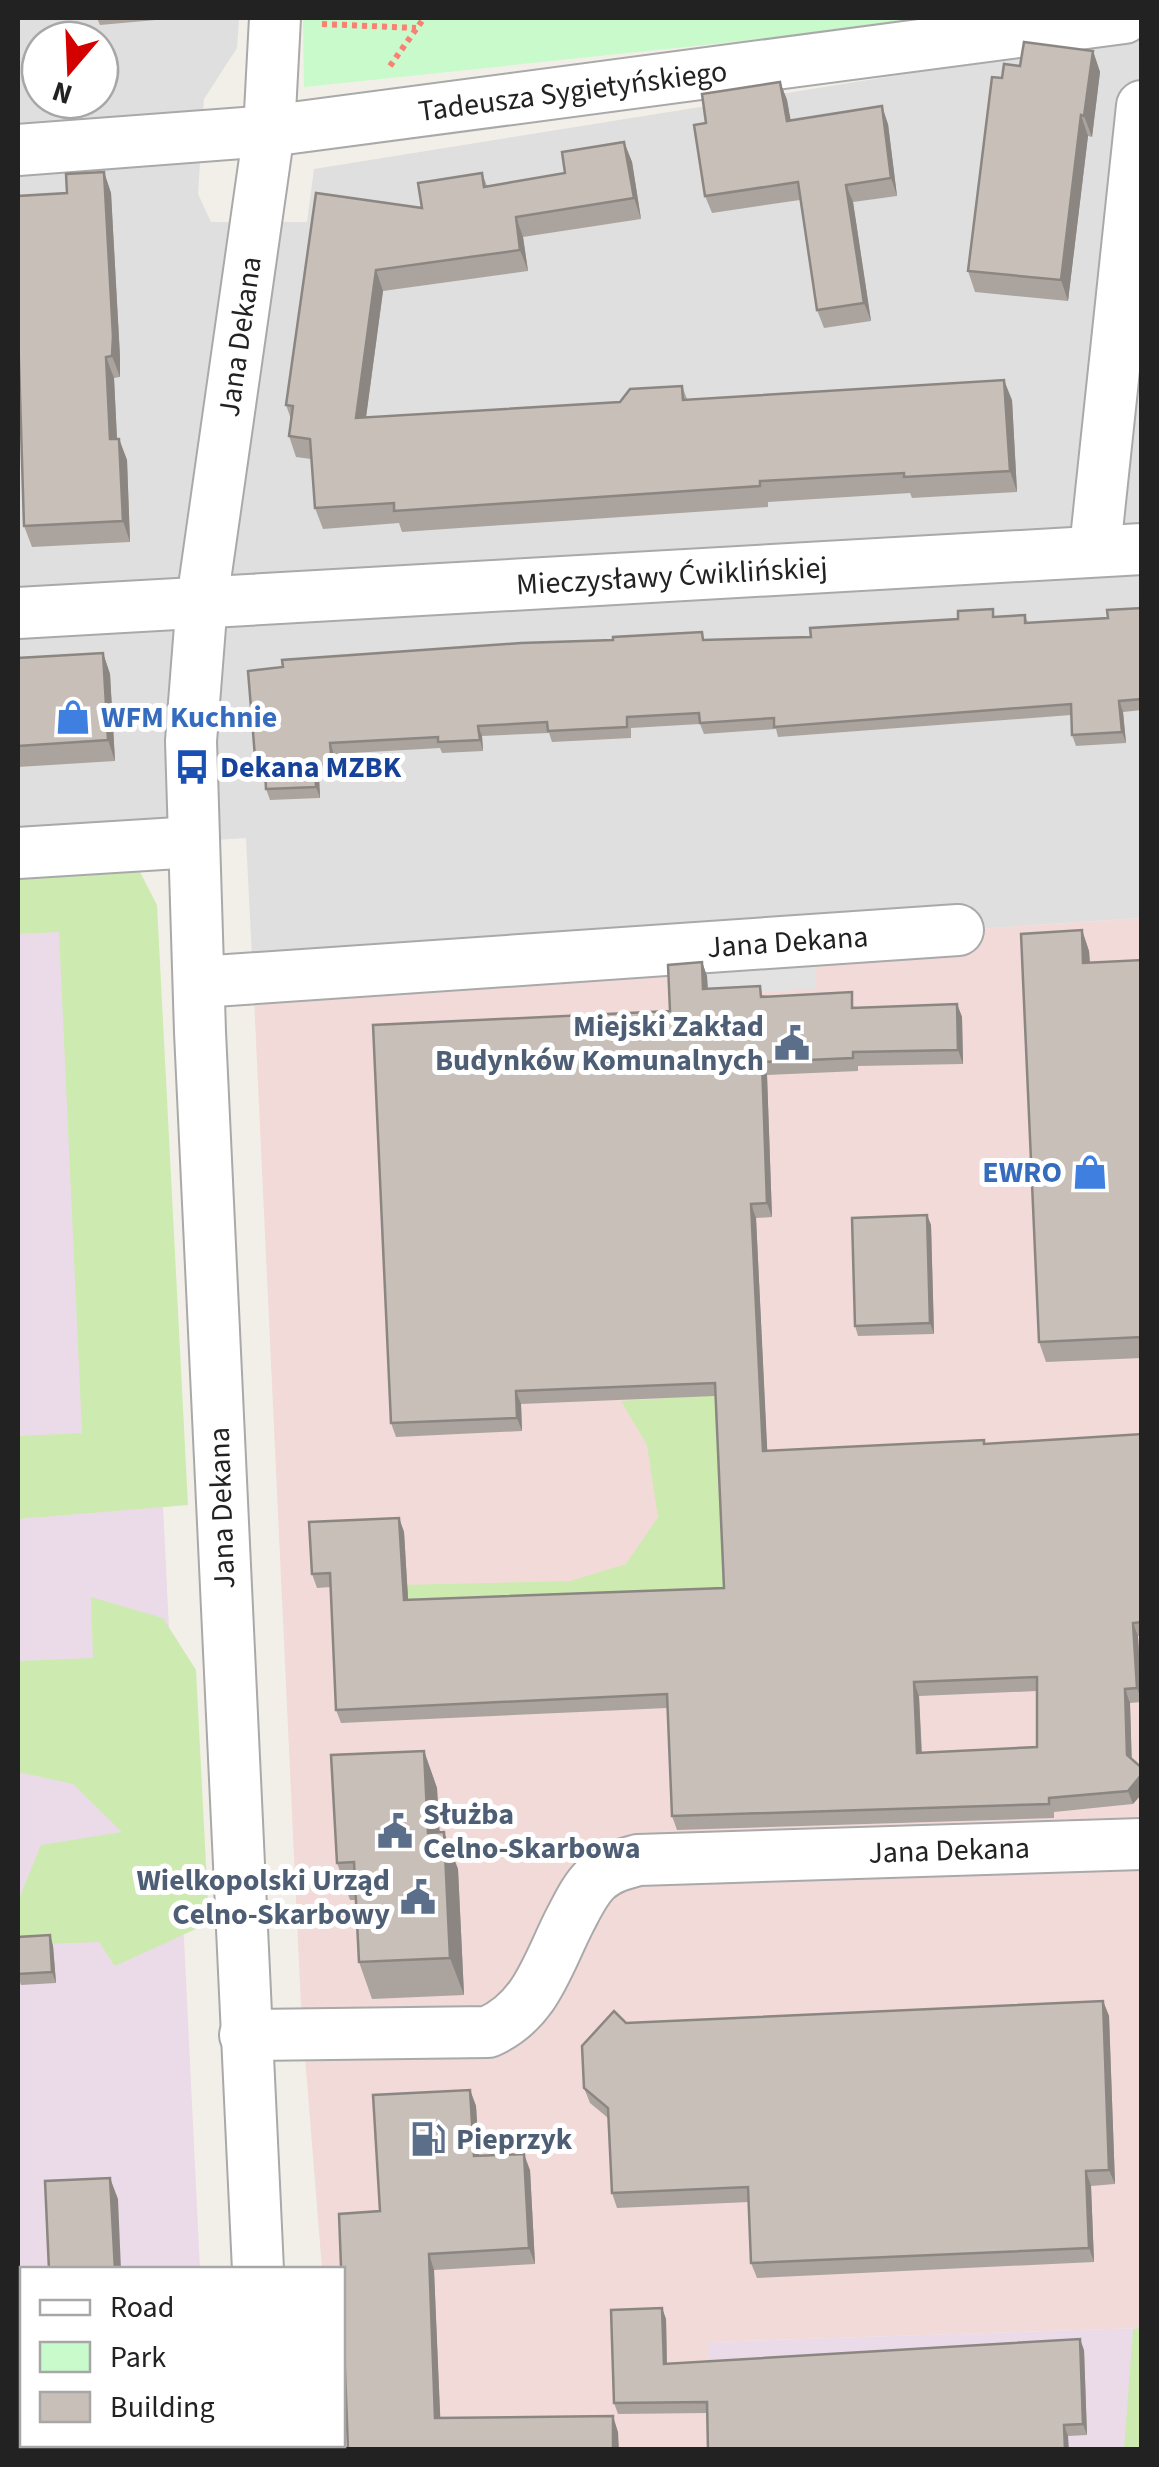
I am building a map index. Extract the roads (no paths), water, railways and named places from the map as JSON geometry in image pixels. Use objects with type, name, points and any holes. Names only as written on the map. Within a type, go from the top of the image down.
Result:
[{"type":"street","name":"Tadeusza Sygietyńskiego","points":[[18,150],[270,130],[1124,18]]},
{"type":"street","name":"Jana Dekana","points":[[258,2267],[191,741],[202,601],[270,130],[302,24]]},
{"type":"street","points":[[1118,549],[1142,106]]},
{"type":"street","name":"Mieczysławy Ćwiklińskiej","points":[[18,613],[1118,549]]},
{"type":"street","points":[[18,853],[194,842]]},
{"type":"street","name":"Jana Dekana","points":[[199,982],[958,930]]},
{"type":"street","name":"Jana Dekana","points":[[246,2035],[466,2034],[498,2028],[526,2007],[582,1898],[596,1880],[616,1866],[638,1860],[1142,1844]]},
{"type":"place","name":"WFM Kuchnie","points":[[73,717]]},
{"type":"place","name":"Dekana MZBK","points":[[192,767]]},
{"type":"place","name":"Miejski Zakład Budynków Komunalnych","points":[[792,1043]]},
{"type":"place","name":"EWRO","points":[[1090,1172]]},
{"type":"place","name":"Służba Celno-Skarbowa","points":[[395,1831]]},
{"type":"place","name":"Wielkopolski Urząd Celno-Skarbowy","points":[[418,1897]]},
{"type":"place","name":"Pieprzyk","points":[[428,2139]]}]
